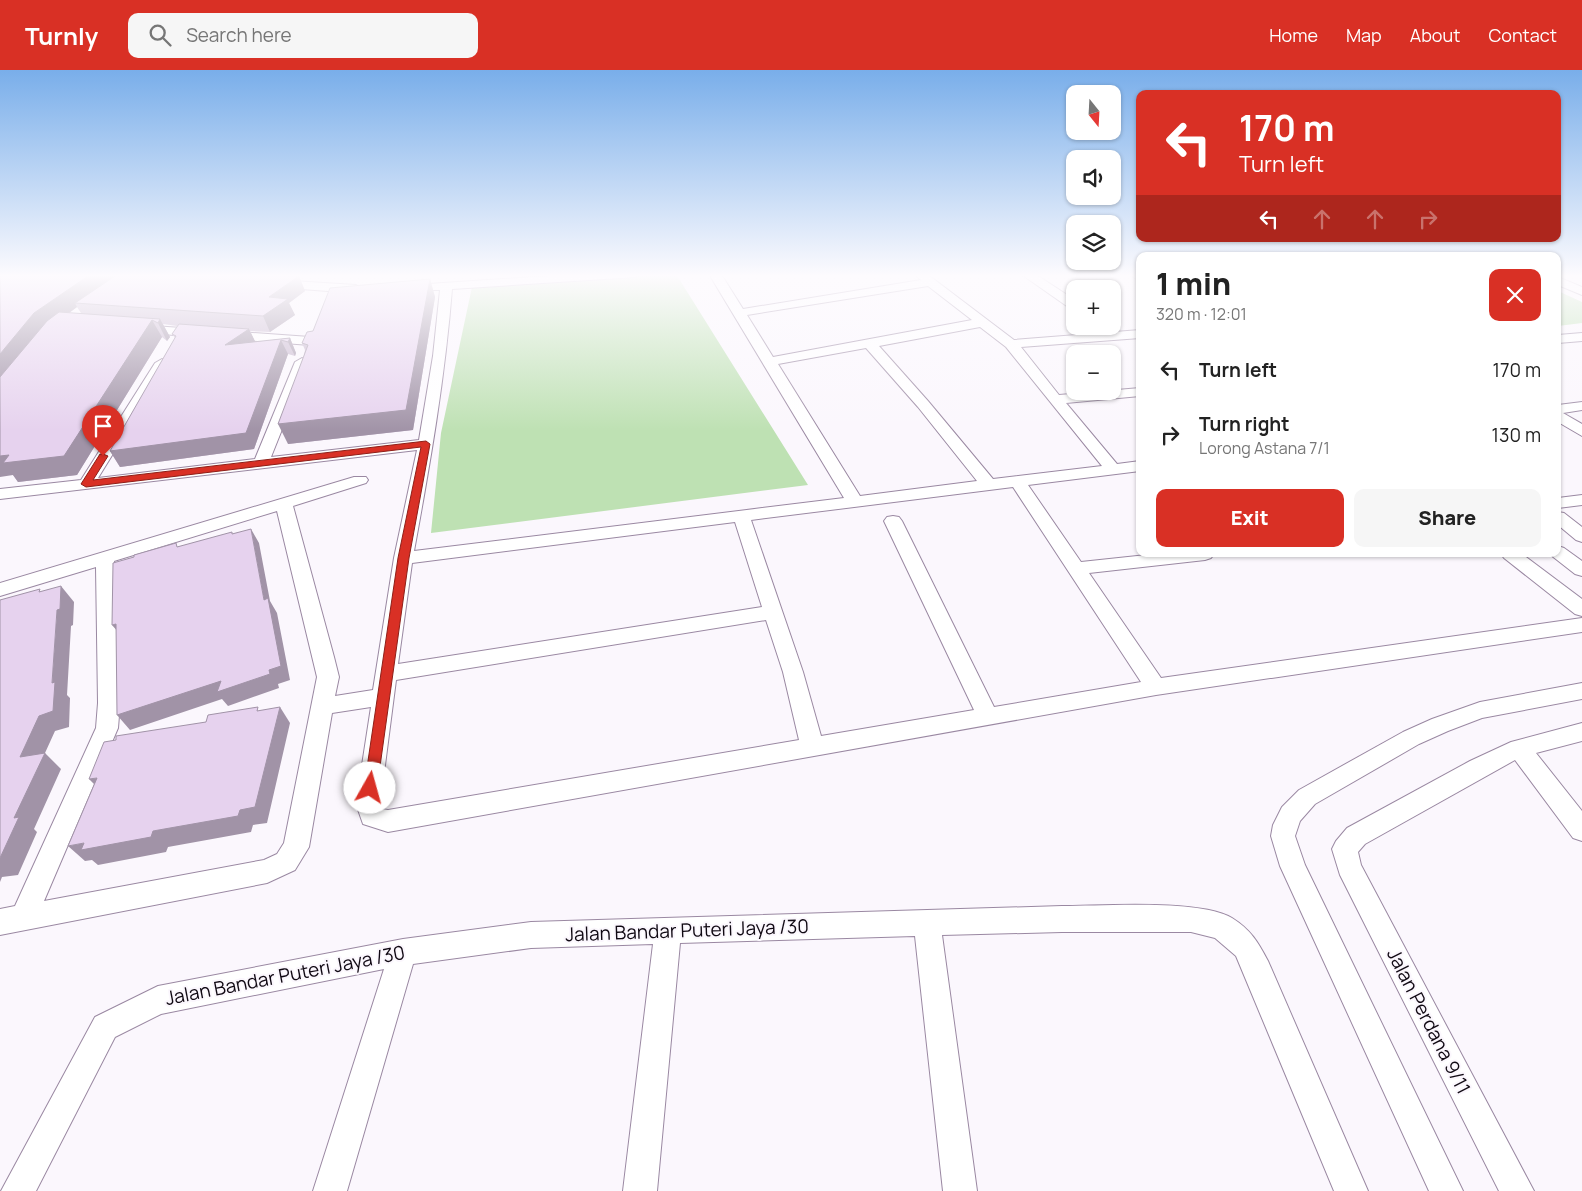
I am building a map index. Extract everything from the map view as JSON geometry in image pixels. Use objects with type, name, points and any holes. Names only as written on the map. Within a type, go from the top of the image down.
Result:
[{"type":"street","points":[[443,326],[440,356],[426,444],[403,558],[368,804],[372,817],[388,821],[1156,687],[1582,625]]},
{"type":"street","points":[[747,326],[855,501]]},
{"type":"street","points":[[769,362],[960,326]]},
{"type":"street","points":[[989,326],[1011,344],[1113,469]]},
{"type":"street","points":[[261,463],[316,327]]},
{"type":"street","points":[[128,328],[310,341]]},
{"type":"street","points":[[86,484],[181,332]]},
{"type":"street","points":[[1121,335],[1136,334]]},
{"type":"street","points":[[1011,344],[1118,335]]},
{"type":"street","points":[[1561,339],[1582,337]]},
{"type":"street","points":[[869,343],[924,404],[990,485]]},
{"type":"street","points":[[1055,400],[1136,392]]},
{"type":"street","points":[[1561,408],[1582,406]]},
{"type":"street","points":[[1561,418],[1582,431]]},
{"type":"street","points":[[0,494],[426,444]]},
{"type":"street","points":[[403,558],[1136,466]]},
{"type":"street","points":[[0,590],[360,480]]},
{"type":"street","points":[[1017,481],[1156,687]]},
{"type":"street","points":[[1561,503],[1582,500]]},
{"type":"street","points":[[12,920],[267,872],[286,862],[296,847],[328,677],[284,504]]},
{"type":"street","points":[[741,515],[793,672],[812,746]]},
{"type":"street","points":[[1561,519],[1582,536]]},
{"type":"street","points":[[893,521],[988,716]]},
{"type":"street","points":[[1561,554],[1582,570]]},
{"type":"street","points":[[1075,569],[1179,557]]},
{"type":"street","points":[[1514,557],[1582,609]]},
{"type":"street","points":[[12,920],[106,728],[109,703],[105,559]]},
{"type":"street","points":[[387,674],[773,612]]},
{"type":"street","points":[[1446,1191],[1293,866],[1283,836],[1285,825],[1291,814],[1307,797],[1411,738],[1480,710],[1582,691]]},
{"type":"street","points":[[323,706],[384,697]]},
{"type":"street","points":[[1582,732],[1519,748],[1582,830]]},
{"type":"street","name":"Jalan Perdana 9/11","points":[[1517,1191],[1349,867],[1345,849],[1356,836],[1478,768],[1519,748]]},
{"type":"street","name":"Jalan Bandar Puteri Jaya /30","points":[[18,1191],[105,1028],[158,1000],[403,952],[531,935],[1062,919],[1191,919],[1222,927],[1246,947],[1258,971],[1351,1191]]},
{"type":"street","points":[[927,923],[960,1191]]},
{"type":"street","points":[[640,1191],[668,931]]},
{"type":"street","points":[[330,1191],[403,952]]},
{"type":"green space","points":[[464,326],[709,326],[808,485],[431,533],[441,433]]},
{"type":"building","points":[[0,326],[23,326],[0,354]]},
{"type":"building","points":[[43,326],[148,326],[64,456],[3,463],[9,455],[0,456],[0,377]]},
{"type":"building","points":[[177,326],[249,329],[225,345],[290,338],[288,342],[281,340],[246,433],[110,451],[176,336],[172,334]]},
{"type":"building","points":[[315,326],[421,326],[406,410],[278,424],[308,345],[302,343],[307,332],[313,331]]},
{"type":"building","points":[[251,529],[264,600],[268,598],[281,666],[269,670],[270,674],[217,692],[221,681],[117,715],[116,624],[112,625],[113,563],[176,543],[177,547],[232,532],[232,534]]},
{"type":"building","points":[[61,586],[60,609],[57,610],[52,683],[55,682],[53,711],[39,716],[20,757],[45,753],[14,818],[19,817],[0,858],[0,600],[40,589],[39,592]]},
{"type":"building","points":[[258,707],[257,711],[280,707],[255,807],[240,810],[238,816],[153,831],[151,837],[81,850],[84,843],[68,846],[97,778],[89,779],[104,742],[116,740],[116,736],[206,722],[208,715]]},
{"type":"route","points":[[103,456],[86,484],[426,444],[403,558],[370,788]]}]
